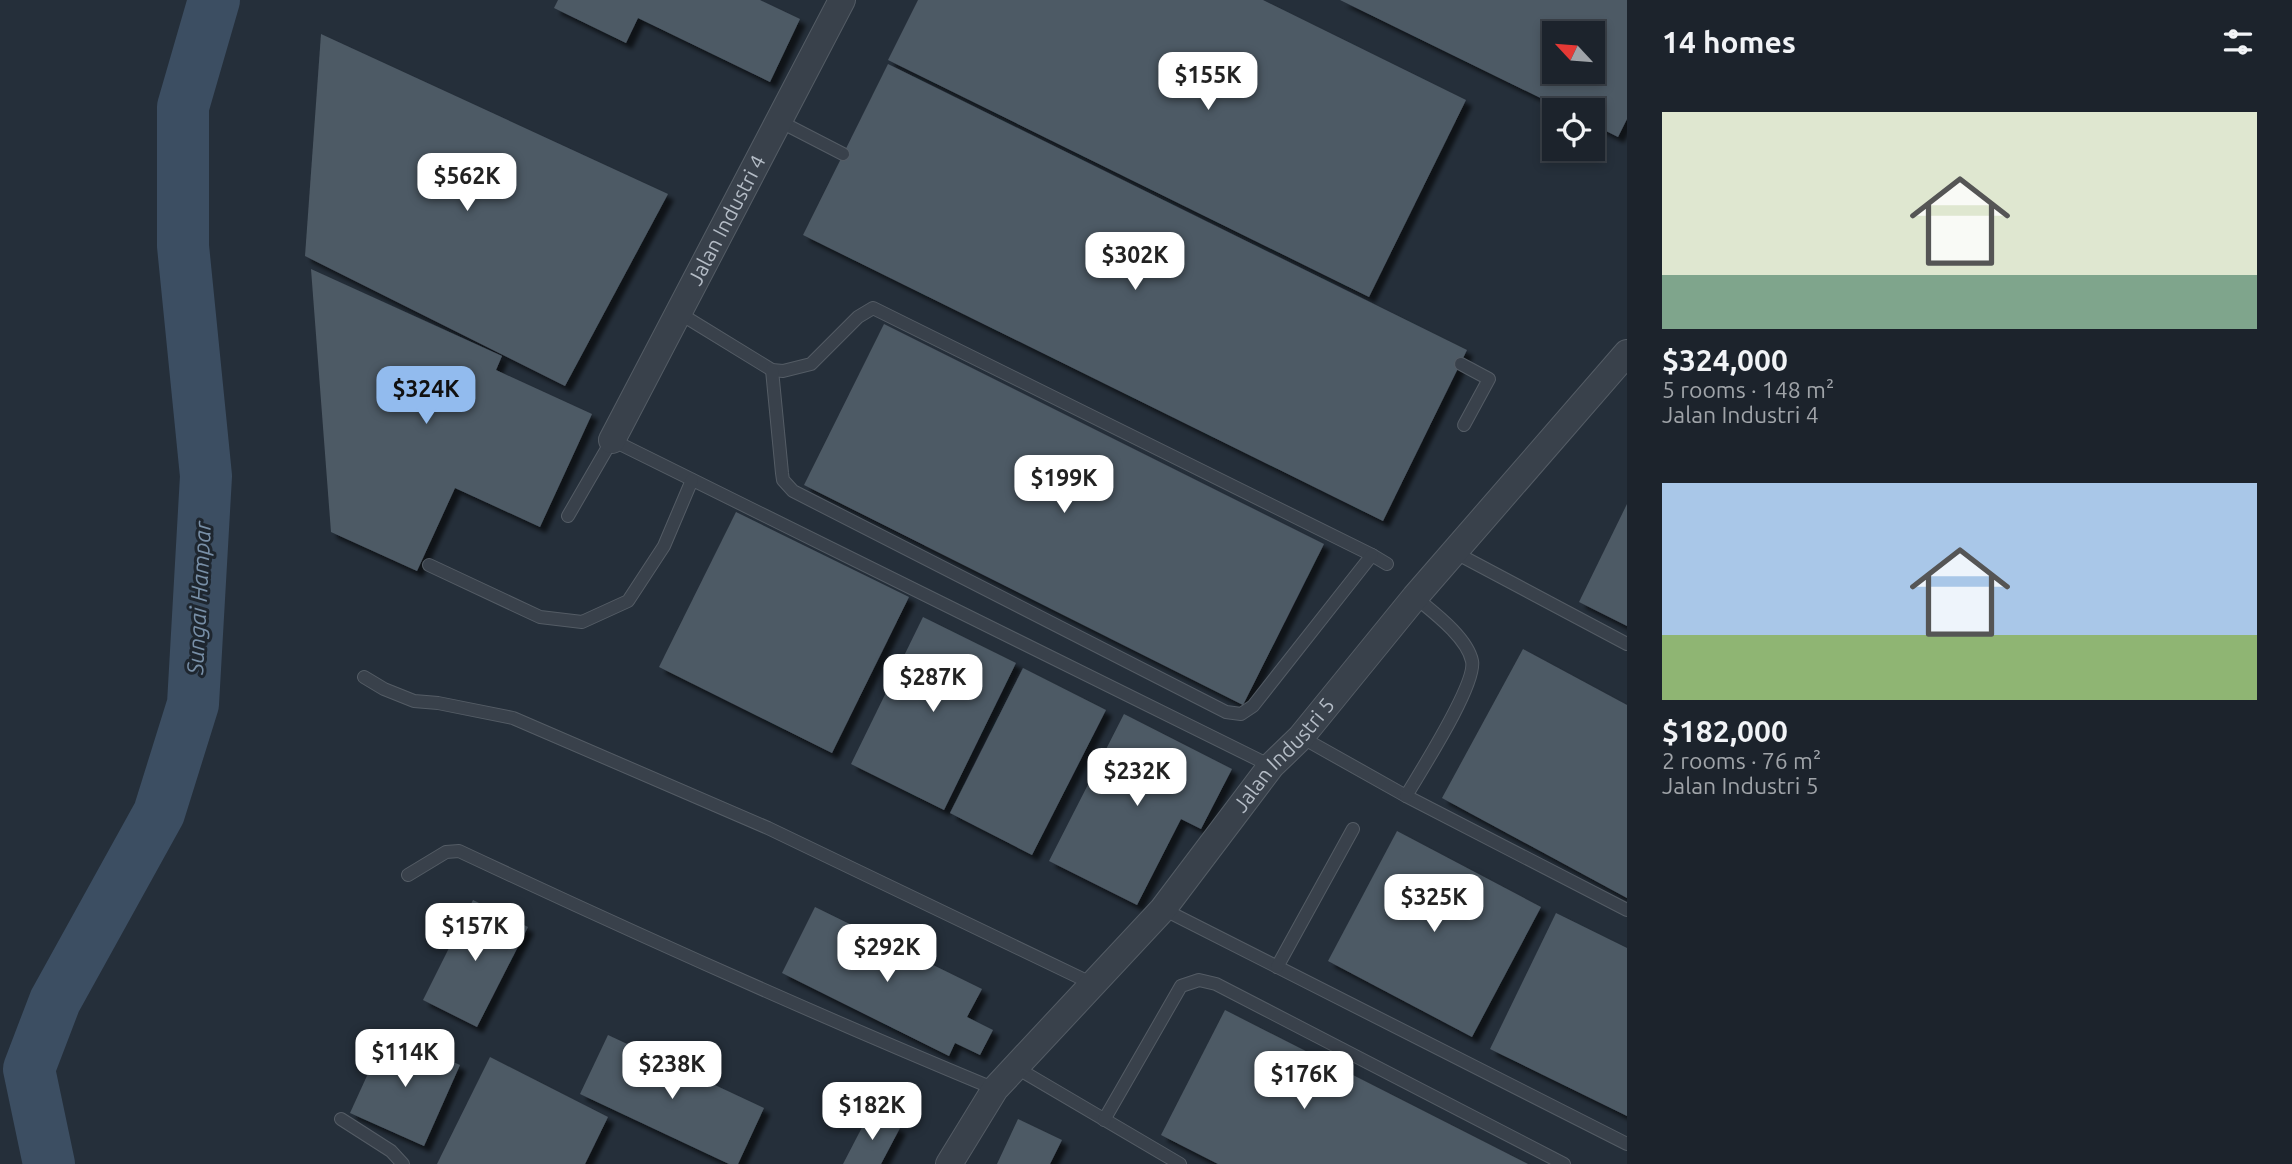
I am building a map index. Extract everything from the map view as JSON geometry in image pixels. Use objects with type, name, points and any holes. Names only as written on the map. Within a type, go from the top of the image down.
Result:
[{"type":"street","name":"Jalan Industri 4","points":[[612,440],[842,0]]},
{"type":"street","name":"Jalan Industri 5","points":[[949,1164],[995,1089],[1163,909],[1271,766],[1301,737],[1415,597],[1627,353]]},
{"type":"lane","points":[[779,121],[844,154]]},
{"type":"lane","points":[[679,313],[772,370],[783,371],[811,364],[858,317],[873,308],[1387,564]]},
{"type":"lane","points":[[1461,364],[1489,379],[1464,425]]},
{"type":"lane","points":[[772,370],[783,480],[793,491],[1226,712],[1241,714],[1254,706],[1372,555]]},
{"type":"lane","points":[[568,516],[612,440],[1271,766]]},
{"type":"lane","points":[[429,565],[540,617],[582,622],[628,601],[664,546],[692,480]]},
{"type":"lane","points":[[1454,552],[1627,644]]},
{"type":"lane","points":[[1406,796],[1467,690],[1473,662],[1464,644],[1447,624],[1415,597]]},
{"type":"lane","points":[[364,677],[384,689],[414,701],[513,718],[768,828],[1093,984]]},
{"type":"lane","points":[[1301,737],[1406,796],[1627,910]]},
{"type":"lane","points":[[1278,967],[1353,829]]},
{"type":"lane","points":[[408,875],[446,852],[459,851],[655,942],[995,1089]]},
{"type":"lane","points":[[1163,909],[1627,1144]]},
{"type":"lane","points":[[1104,1120],[1181,986],[1199,980],[1216,984],[1564,1164]]},
{"type":"lane","points":[[1015,1067],[1180,1164]]},
{"type":"lane","points":[[341,1119],[391,1151],[403,1164]]},
{"type":"building","points":[[558,0],[760,0],[800,19],[770,82],[638,18],[626,43],[554,8]]},
{"type":"building","points":[[918,0],[1263,0],[1466,100],[1369,297],[888,60]]},
{"type":"building","points":[[1340,0],[1627,0],[1627,119],[1618,137],[1605,130],[1605,98],[1542,99]]},
{"type":"building","points":[[321,34],[668,194],[565,386],[305,256]]},
{"type":"building","points":[[888,64],[1467,350],[1383,521],[803,235]]},
{"type":"building","points":[[311,269],[502,356],[496,370],[592,414],[540,527],[455,488],[417,571],[331,532]]},
{"type":"building","points":[[884,324],[1324,544],[1243,705],[804,485]]},
{"type":"building","points":[[1627,504],[1627,626],[1579,602]]},
{"type":"building","points":[[736,512],[909,597],[832,753],[659,667]]},
{"type":"building","points":[[923,617],[1016,663],[944,810],[851,764]]},
{"type":"building","points":[[1523,649],[1627,705],[1627,898],[1442,798]]},
{"type":"building","points":[[1023,668],[1106,710],[1032,855],[950,813]]},
{"type":"building","points":[[1124,714],[1232,769],[1201,829],[1181,819],[1137,905],[1049,861]]},
{"type":"building","points":[[1397,831],[1541,907],[1472,1037],[1328,961]]},
{"type":"building","points":[[473,900],[528,927],[477,1027],[423,1000]]},
{"type":"building","points":[[815,907],[982,989],[967,1017],[993,1030],[980,1055],[955,1043],[949,1056],[782,973]]},
{"type":"building","points":[[1556,913],[1627,948],[1627,1116],[1490,1049]]},
{"type":"building","points":[[1225,1010],[1528,1164],[1218,1164],[1161,1135]]},
{"type":"building","points":[[387,1032],[460,1065],[424,1146],[350,1113]]},
{"type":"building","points":[[608,1035],[764,1108],[738,1164],[729,1164],[580,1094]]},
{"type":"building","points":[[490,1057],[608,1117],[585,1164],[437,1164]]},
{"type":"building","points":[[870,1112],[900,1128],[881,1164],[843,1164]]},
{"type":"building","points":[[1018,1119],[1062,1140],[1050,1164],[997,1164]]},
{"type":"waterway","name":"Sungai Hampar","points":[[49,1164],[29,1069],[55,1001],[159,813],[193,704],[206,476],[183,246],[183,107],[214,0]]}]
